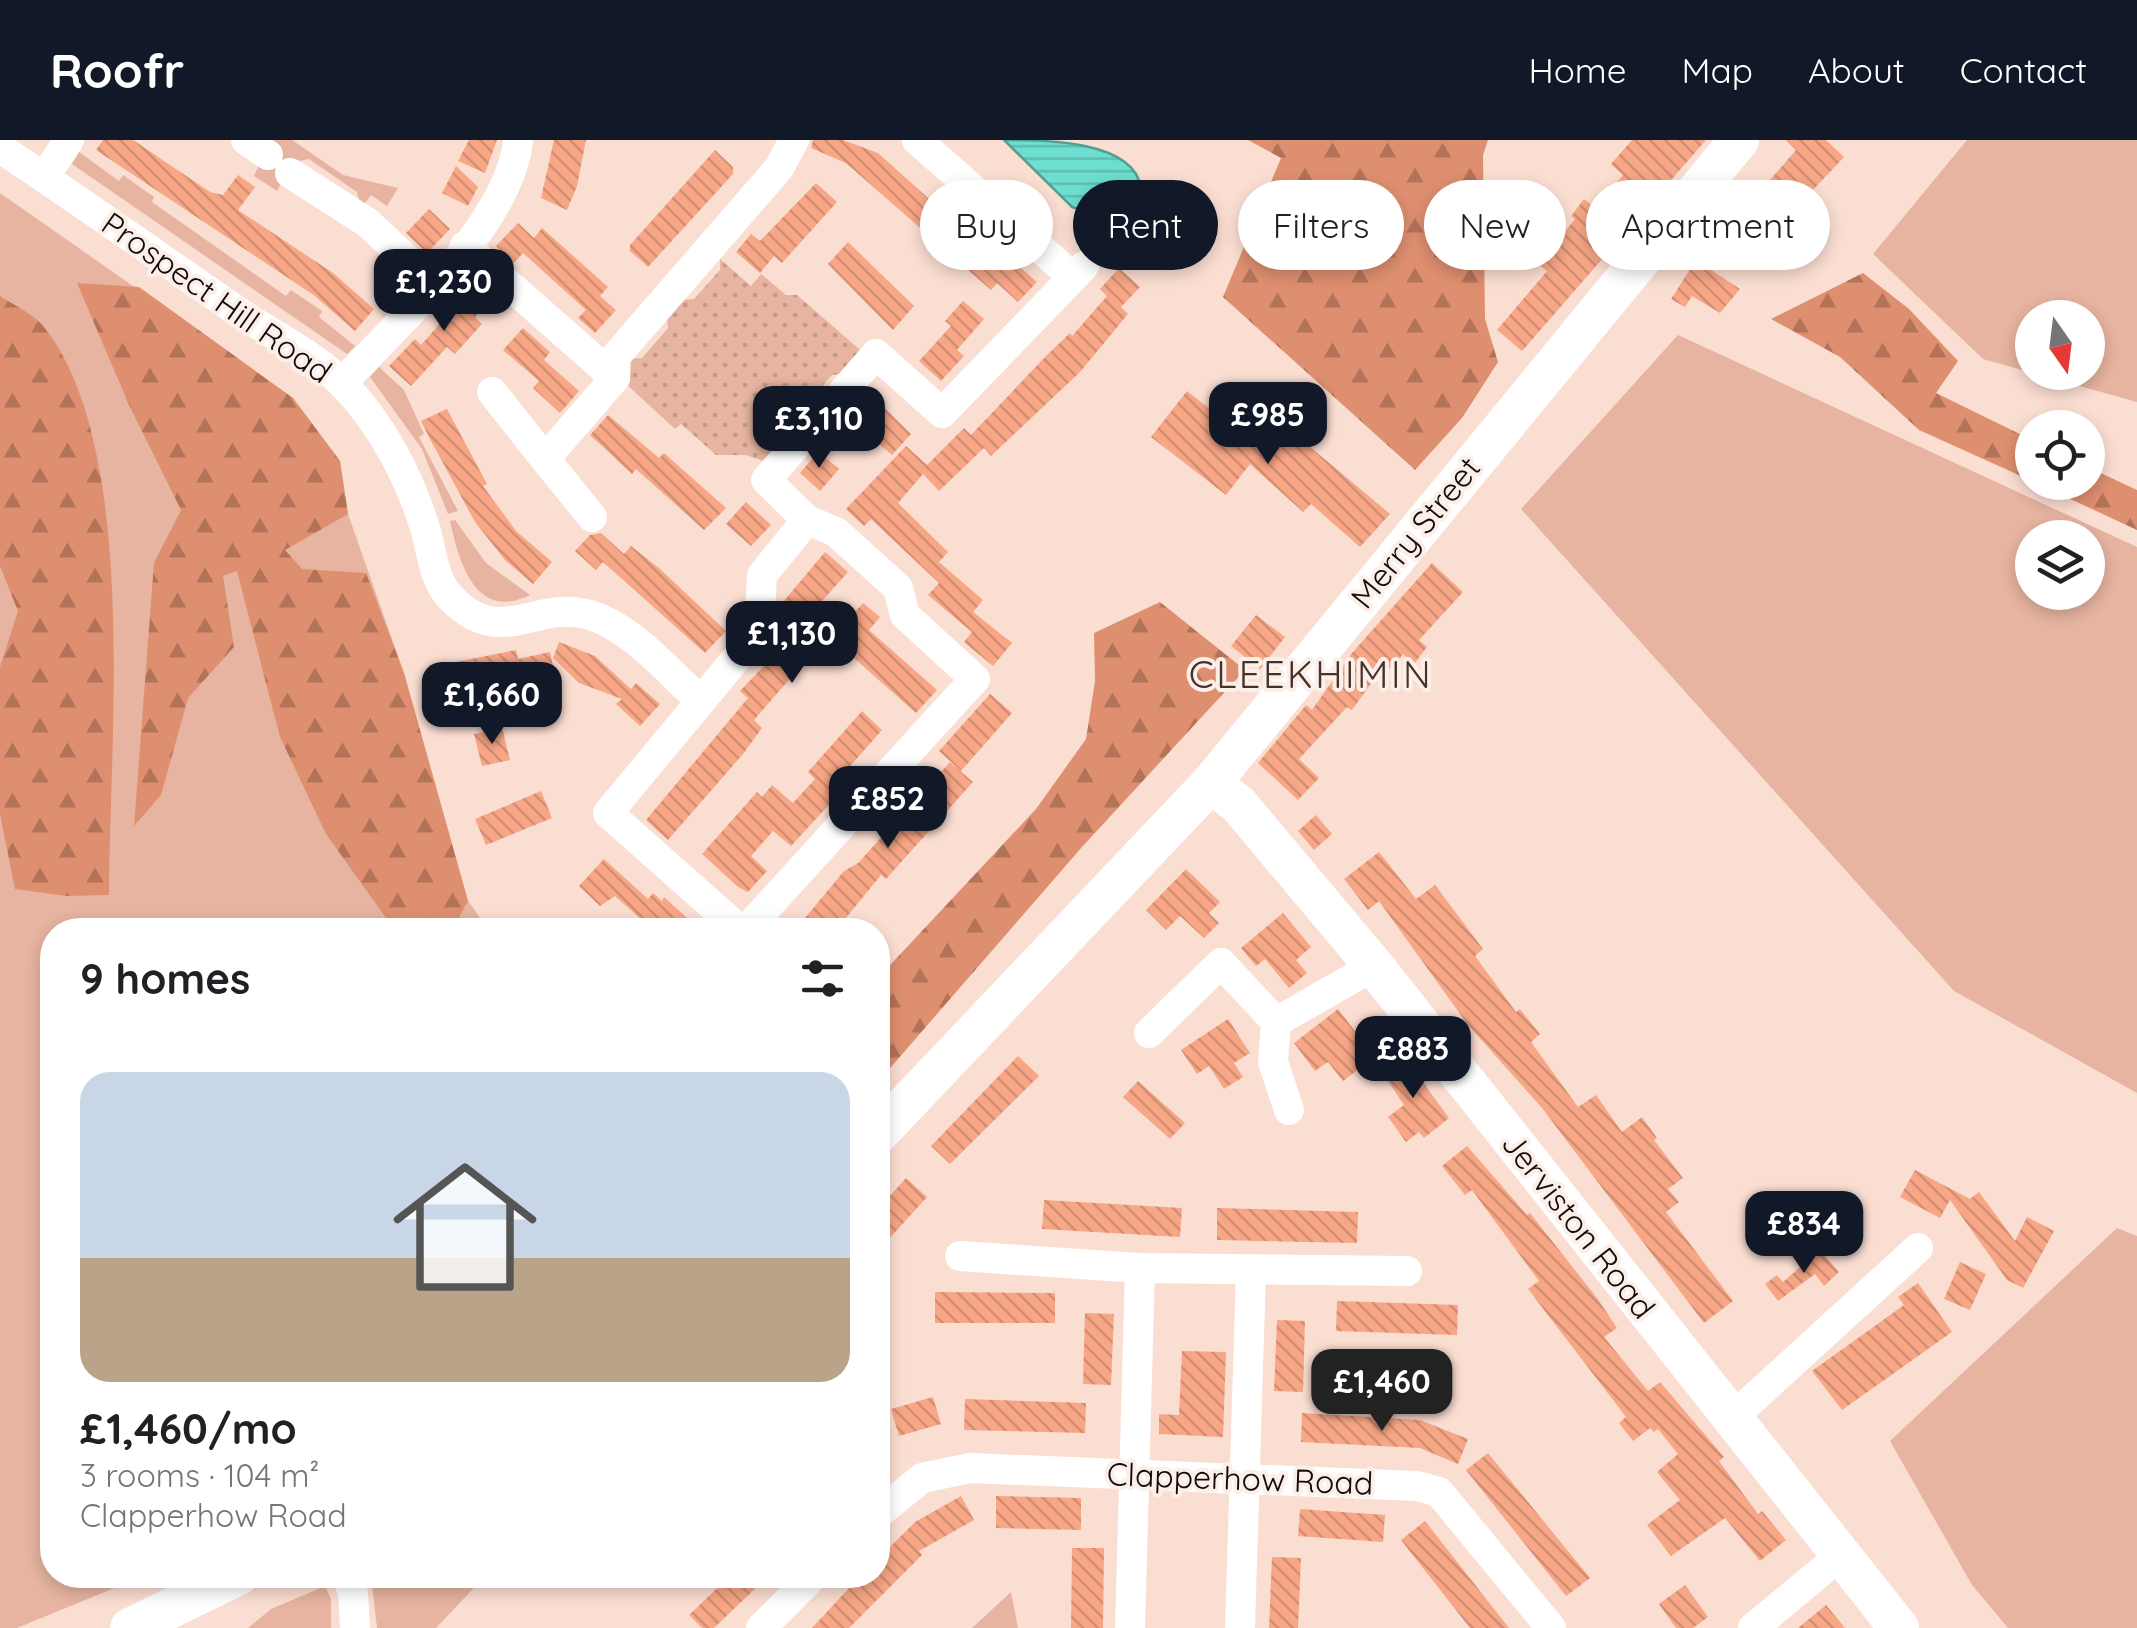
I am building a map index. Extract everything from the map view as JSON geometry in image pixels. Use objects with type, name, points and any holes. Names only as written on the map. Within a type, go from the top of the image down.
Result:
[{"type":"main road","name":"Merry Street","points":[[890,1121],[1211,783],[1739,140]]},
{"type":"main road","name":"Jerviston Road","points":[[1211,783],[1239,805],[1374,966],[1899,1628]]},
{"type":"main road","points":[[130,1628],[212,1588]]},
{"type":"street","points":[[44,178],[70,140]]},
{"type":"street","points":[[342,382],[496,210],[512,172],[518,140]]},
{"type":"street","points":[[545,459],[615,378],[616,356],[779,168],[794,140]]},
{"type":"street","points":[[754,918],[975,679],[905,615],[898,588],[836,532],[808,520],[766,480],[876,354],[942,412],[1079,272],[917,140]]},
{"type":"street","name":"Prospect Hill Road","points":[[0,148],[342,382],[385,439],[407,480],[433,562],[449,597],[480,620],[502,623],[568,611],[606,622],[700,700]]},
{"type":"street","points":[[268,156],[368,223],[432,284]]},
{"type":"street","points":[[465,246],[615,378]]},
{"type":"street","points":[[492,392],[592,518]]},
{"type":"street","points":[[729,918],[608,812],[759,631],[762,575],[808,520]]},
{"type":"street","points":[[1150,1032],[1221,963],[1276,1022],[1273,1062],[1289,1110]]},
{"type":"street","points":[[1276,1022],[1374,966]]},
{"type":"street","points":[[1732,1418],[1918,1248]]},
{"type":"street","points":[[960,1256],[1140,1268],[1408,1271]]},
{"type":"street","points":[[1130,1628],[1140,1268]]},
{"type":"street","points":[[1240,1628],[1251,1271]]},
{"type":"street","name":"Clapperhow Road","points":[[890,1504],[922,1478],[970,1468],[1391,1484],[1439,1492],[1550,1628]]},
{"type":"street","points":[[1753,1628],[1841,1555]]},
{"type":"street","points":[[351,1588],[355,1628]]},
{"type":"street","points":[[761,1628],[801,1588]]},
{"type":"shaded area","points":[[271,140],[292,140],[343,175],[398,188],[387,206],[371,195],[361,208],[357,192],[309,159],[293,162],[277,191],[254,176]]},
{"type":"shaded area","points":[[1967,140],[2137,140],[2137,402],[2094,390],[2105,390],[2105,300],[2015,300],[2015,368],[1983,359],[1873,254]]},
{"type":"shaded area","points":[[79,152],[119,181],[123,175],[154,197],[152,202],[286,296],[291,290],[322,311],[319,317],[355,346],[347,354],[72,164]]},
{"type":"shaded area","points":[[0,193],[293,398],[340,461],[348,514],[404,673],[468,901],[480,918],[40,918],[40,1588],[114,1588],[17,1628],[0,1628]]},
{"type":"shaded area","points":[[720,259],[751,286],[761,274],[786,295],[797,295],[859,349],[862,358],[848,373],[832,375],[793,419],[794,435],[769,463],[746,455],[716,455],[681,424],[675,429],[624,382],[627,359],[642,358],[668,328],[667,314],[679,300],[694,299],[720,270]]},
{"type":"shaded area","points":[[1678,335],[2015,491],[2015,500],[2035,500],[2079,520],[2015,520],[2015,610],[2105,610],[2105,532],[2137,547],[2137,1093],[1954,991],[1521,509]]},
{"type":"shaded area","points":[[379,367],[404,390],[424,434],[419,437],[458,511],[448,514],[422,449],[370,377]]},
{"type":"shaded area","points":[[455,520],[486,563],[530,595],[511,601],[483,594],[465,569],[450,521]]},
{"type":"shaded area","points":[[2117,1228],[2137,1236],[2137,1628],[2008,1628],[1972,1585],[1890,1441]]},
{"type":"shaded area","points":[[326,1588],[331,1599],[331,1628],[248,1628],[271,1609]]},
{"type":"shaded area","points":[[372,1588],[474,1588],[436,1628],[377,1628]]},
{"type":"shaded area","points":[[1011,1592],[1018,1628],[972,1628]]},
{"type":"green space","points":[[1248,140],[1488,140],[1483,155],[1483,180],[1424,180],[1424,270],[1484,270],[1485,319],[1498,362],[1462,418],[1415,470],[1223,297],[1238,261],[1238,270],[1404,270],[1404,180],[1272,180],[1281,158]]},
{"type":"green space","points":[[1863,273],[1909,309],[1958,361],[1936,393],[2015,432],[2015,473],[1919,430],[1840,357],[1771,319]]},
{"type":"green space","points":[[77,283],[139,287],[293,398],[340,461],[348,514],[285,550],[302,569],[366,573],[404,673],[468,901],[459,918],[386,918],[326,834],[280,737],[237,571],[223,576],[234,647],[188,698],[161,795],[134,826],[154,563],[181,510],[129,405]]},
{"type":"green space","points":[[0,296],[44,327],[74,380],[95,446],[107,520],[112,600],[109,895],[66,896],[15,889],[0,814],[0,667],[18,611],[0,566]]},
{"type":"green space","points":[[2105,475],[2137,490],[2137,530],[2073,500],[2105,500]]},
{"type":"green space","points":[[1160,602],[1245,670],[1082,847],[890,1068],[890,965],[1036,809],[1086,739],[1095,681],[1094,633]]},
{"type":"water","points":[[1004,140],[1085,146],[1122,160],[1138,180],[1073,180],[1073,207],[1053,188],[1053,180],[1045,180]]},
{"type":"building","points":[[103,140],[133,140],[210,192],[223,195],[238,175],[255,187],[238,210],[333,273],[374,309],[355,331],[315,296],[96,150]]},
{"type":"building","points":[[469,140],[497,140],[485,173],[458,161]]},
{"type":"building","points":[[554,140],[586,140],[577,186],[567,210],[541,198]]},
{"type":"building","points":[[813,140],[843,140],[878,153],[920,191],[920,228],[846,163],[811,148]]},
{"type":"building","points":[[1632,140],[1706,140],[1671,180],[1619,180],[1623,175],[1611,164]]},
{"type":"building","points":[[1786,140],[1826,140],[1844,157],[1822,180],[1770,180],[1796,150]]},
{"type":"building","points":[[715,150],[733,167],[733,174],[648,267],[630,251],[630,245]]},
{"type":"building","points":[[456,166],[478,187],[468,206],[442,193]]},
{"type":"building","points":[[816,183],[837,202],[782,263],[774,256],[760,273],[736,252],[751,234],[760,241]]},
{"type":"building","points":[[1584,199],[1586,270],[1593,270],[1522,351],[1497,330],[1546,270],[1566,270],[1566,230]]},
{"type":"building","points":[[429,209],[450,229],[427,253],[406,233]]},
{"type":"building","points":[[518,223],[534,238],[542,228],[608,287],[600,296],[616,310],[595,333],[578,318],[586,310],[523,253],[514,263],[496,246]]},
{"type":"building","points":[[848,242],[914,306],[893,330],[828,264]]},
{"type":"building","points":[[968,270],[1023,270],[1037,282],[1018,302],[997,283],[991,290]]},
{"type":"building","points":[[1117,270],[1140,287],[1121,307],[1128,314],[1080,372],[991,456],[984,448],[939,491],[923,474],[898,503],[948,552],[939,562],[983,600],[973,612],[1012,643],[993,666],[964,642],[972,632],[928,595],[939,583],[871,519],[864,526],[846,509],[906,446],[927,465],[964,428],[971,435],[1046,356],[1070,333],[1072,336],[1107,296],[1100,289]]},
{"type":"building","points":[[1690,270],[1711,270],[1740,289],[1720,313],[1692,296],[1685,307],[1671,299]]},
{"type":"building","points":[[467,279],[490,300],[475,317],[482,324],[455,354],[447,347],[411,386],[389,366],[415,339],[421,345],[458,303],[451,297]]},
{"type":"building","points":[[963,301],[984,319],[957,350],[964,356],[941,381],[919,361],[951,326],[945,321]]},
{"type":"building","points":[[523,328],[550,352],[544,360],[579,391],[560,413],[533,388],[539,381],[503,350]]},
{"type":"building","points":[[1187,391],[1262,450],[1284,425],[1390,514],[1360,547],[1311,504],[1303,512],[1250,464],[1226,495],[1151,437]]},
{"type":"building","points":[[868,392],[911,434],[892,455],[846,416]]},
{"type":"building","points":[[447,409],[487,484],[483,486],[516,531],[552,562],[533,584],[505,560],[475,522],[421,421]]},
{"type":"building","points":[[608,415],[659,458],[664,453],[726,508],[704,530],[636,469],[632,474],[590,435]]},
{"type":"building","points":[[818,452],[839,469],[820,491],[800,473]]},
{"type":"building","points":[[746,502],[771,525],[751,546],[726,524]]},
{"type":"building","points":[[601,533],[624,554],[631,546],[726,631],[705,653],[603,562],[596,570],[575,551],[590,535]]},
{"type":"building","points":[[825,552],[848,572],[821,602],[845,623],[863,603],[880,617],[869,630],[937,690],[916,713],[837,643],[824,658],[815,650],[754,720],[762,728],[743,754],[668,840],[646,820],[748,698],[740,691],[806,622],[783,602]]},
{"type":"building","points":[[1432,563],[1463,592],[1419,640],[1427,647],[1414,664],[1403,654],[1391,669],[1385,664],[1352,710],[1347,707],[1299,759],[1319,778],[1298,800],[1258,763],[1306,705],[1312,710],[1352,653]]},
{"type":"building","points":[[1256,615],[1285,637],[1260,669],[1231,646]]},
{"type":"building","points":[[559,642],[595,656],[631,689],[636,683],[660,704],[640,726],[616,704],[622,699],[579,683],[553,658]]},
{"type":"building","points":[[516,650],[518,659],[550,652],[554,671],[457,693],[451,663]]},
{"type":"building","points":[[990,694],[1012,713],[961,771],[939,751]]},
{"type":"building","points":[[862,711],[882,730],[829,790],[836,797],[791,846],[773,831],[751,856],[767,871],[748,892],[738,887],[702,854],[757,792],[762,797],[772,785],[793,803],[815,779],[808,772]]},
{"type":"building","points":[[502,728],[510,760],[482,766],[474,734]]},
{"type":"building","points":[[950,762],[973,782],[886,879],[881,875],[846,918],[805,918],[844,871],[858,863]]},
{"type":"building","points":[[541,791],[552,818],[486,845],[475,819]]},
{"type":"building","points":[[1316,815],[1332,834],[1314,850],[1298,831]]},
{"type":"building","points":[[1379,852],[1416,899],[1435,885],[1483,949],[1475,956],[1516,1012],[1520,1009],[1540,1034],[1531,1042],[1578,1107],[1596,1095],[1622,1132],[1642,1117],[1657,1138],[1654,1140],[1683,1178],[1668,1189],[1679,1202],[1666,1212],[1733,1301],[1704,1323],[1542,1108],[1468,1025],[1379,901],[1368,910],[1344,879]]},
{"type":"building","points":[[604,859],[648,899],[653,893],[662,901],[664,897],[687,918],[640,918],[615,896],[600,906],[579,886]]},
{"type":"building","points":[[1186,869],[1220,902],[1209,913],[1219,923],[1204,938],[1180,916],[1166,930],[1146,910]]},
{"type":"building","points":[[1283,913],[1311,947],[1296,960],[1307,973],[1289,988],[1265,959],[1256,966],[1241,948]]},
{"type":"building","points":[[1338,1009],[1375,1057],[1343,1081],[1328,1062],[1315,1071],[1294,1043]]},
{"type":"building","points":[[1228,1019],[1250,1053],[1234,1063],[1243,1077],[1224,1089],[1209,1066],[1197,1074],[1181,1050]]},
{"type":"building","points":[[1402,1054],[1449,1118],[1424,1138],[1419,1132],[1406,1142],[1388,1117],[1404,1105],[1380,1069]]},
{"type":"building","points":[[1018,1056],[1039,1076],[950,1164],[931,1146]]},
{"type":"building","points":[[1138,1081],[1185,1123],[1170,1139],[1123,1097]]},
{"type":"building","points":[[1467,1146],[1527,1215],[1530,1213],[1597,1298],[1617,1328],[1604,1337],[1648,1391],[1660,1382],[1724,1457],[1719,1461],[1758,1514],[1762,1511],[1786,1540],[1760,1561],[1725,1518],[1671,1556],[1647,1525],[1680,1500],[1657,1472],[1678,1454],[1658,1429],[1654,1432],[1650,1428],[1633,1441],[1619,1423],[1626,1417],[1528,1289],[1539,1281],[1472,1190],[1465,1195],[1442,1166]]},
{"type":"building","points":[[1915,1170],[1970,1199],[1979,1192],[2015,1241],[2027,1217],[2054,1231],[2023,1288],[2007,1280],[1950,1200],[1940,1218],[1900,1197]]},
{"type":"building","points":[[906,1178],[927,1197],[890,1238],[890,1196]]},
{"type":"building","points":[[1044,1200],[1182,1208],[1180,1237],[1042,1229]]},
{"type":"building","points":[[1217,1208],[1358,1212],[1357,1243],[1217,1240]]},
{"type":"building","points":[[1820,1250],[1839,1272],[1824,1286],[1815,1274],[1778,1301],[1765,1284],[1777,1275],[1783,1282]]},
{"type":"building","points":[[1960,1262],[1986,1274],[1970,1310],[1944,1299]]},
{"type":"building","points":[[1918,1283],[1952,1332],[1842,1410],[1812,1371],[1904,1305],[1898,1297]]},
{"type":"building","points":[[935,1292],[1055,1293],[1055,1323],[935,1323]]},
{"type":"building","points":[[1337,1301],[1458,1305],[1457,1335],[1336,1331]]},
{"type":"building","points":[[1085,1313],[1114,1314],[1111,1385],[1083,1384]]},
{"type":"building","points":[[1277,1320],[1305,1321],[1303,1392],[1274,1391]]},
{"type":"building","points":[[1182,1351],[1226,1352],[1223,1437],[1159,1434],[1159,1414],[1179,1415]]},
{"type":"building","points":[[933,1397],[941,1424],[899,1436],[891,1409]]},
{"type":"building","points":[[965,1399],[1086,1403],[1085,1433],[964,1430]]},
{"type":"building","points":[[1302,1413],[1420,1420],[1468,1439],[1458,1464],[1420,1448],[1301,1442]]},
{"type":"building","points":[[1488,1453],[1590,1578],[1566,1596],[1466,1470]]},
{"type":"building","points":[[961,1496],[974,1520],[919,1551],[922,1555],[890,1587],[890,1547],[915,1522]]},
{"type":"building","points":[[996,1496],[1081,1498],[1081,1530],[996,1528]]},
{"type":"building","points":[[1300,1509],[1385,1515],[1383,1542],[1298,1536]]},
{"type":"building","points":[[1425,1521],[1509,1628],[1470,1628],[1401,1540]]},
{"type":"building","points":[[1072,1548],[1104,1548],[1103,1628],[1071,1628]]},
{"type":"building","points":[[1272,1557],[1301,1558],[1298,1628],[1269,1628]]},
{"type":"building","points":[[1685,1585],[1708,1617],[1693,1628],[1676,1628],[1659,1604]]},
{"type":"building","points":[[717,1588],[756,1588],[714,1628],[702,1628],[689,1615]]},
{"type":"building","points":[[849,1588],[889,1588],[849,1628],[812,1628]]},
{"type":"building","points":[[1826,1605],[1845,1628],[1798,1628]]},
{"type":"district","name":"CLEEKHIMIN","points":[[1311,674]]}]
